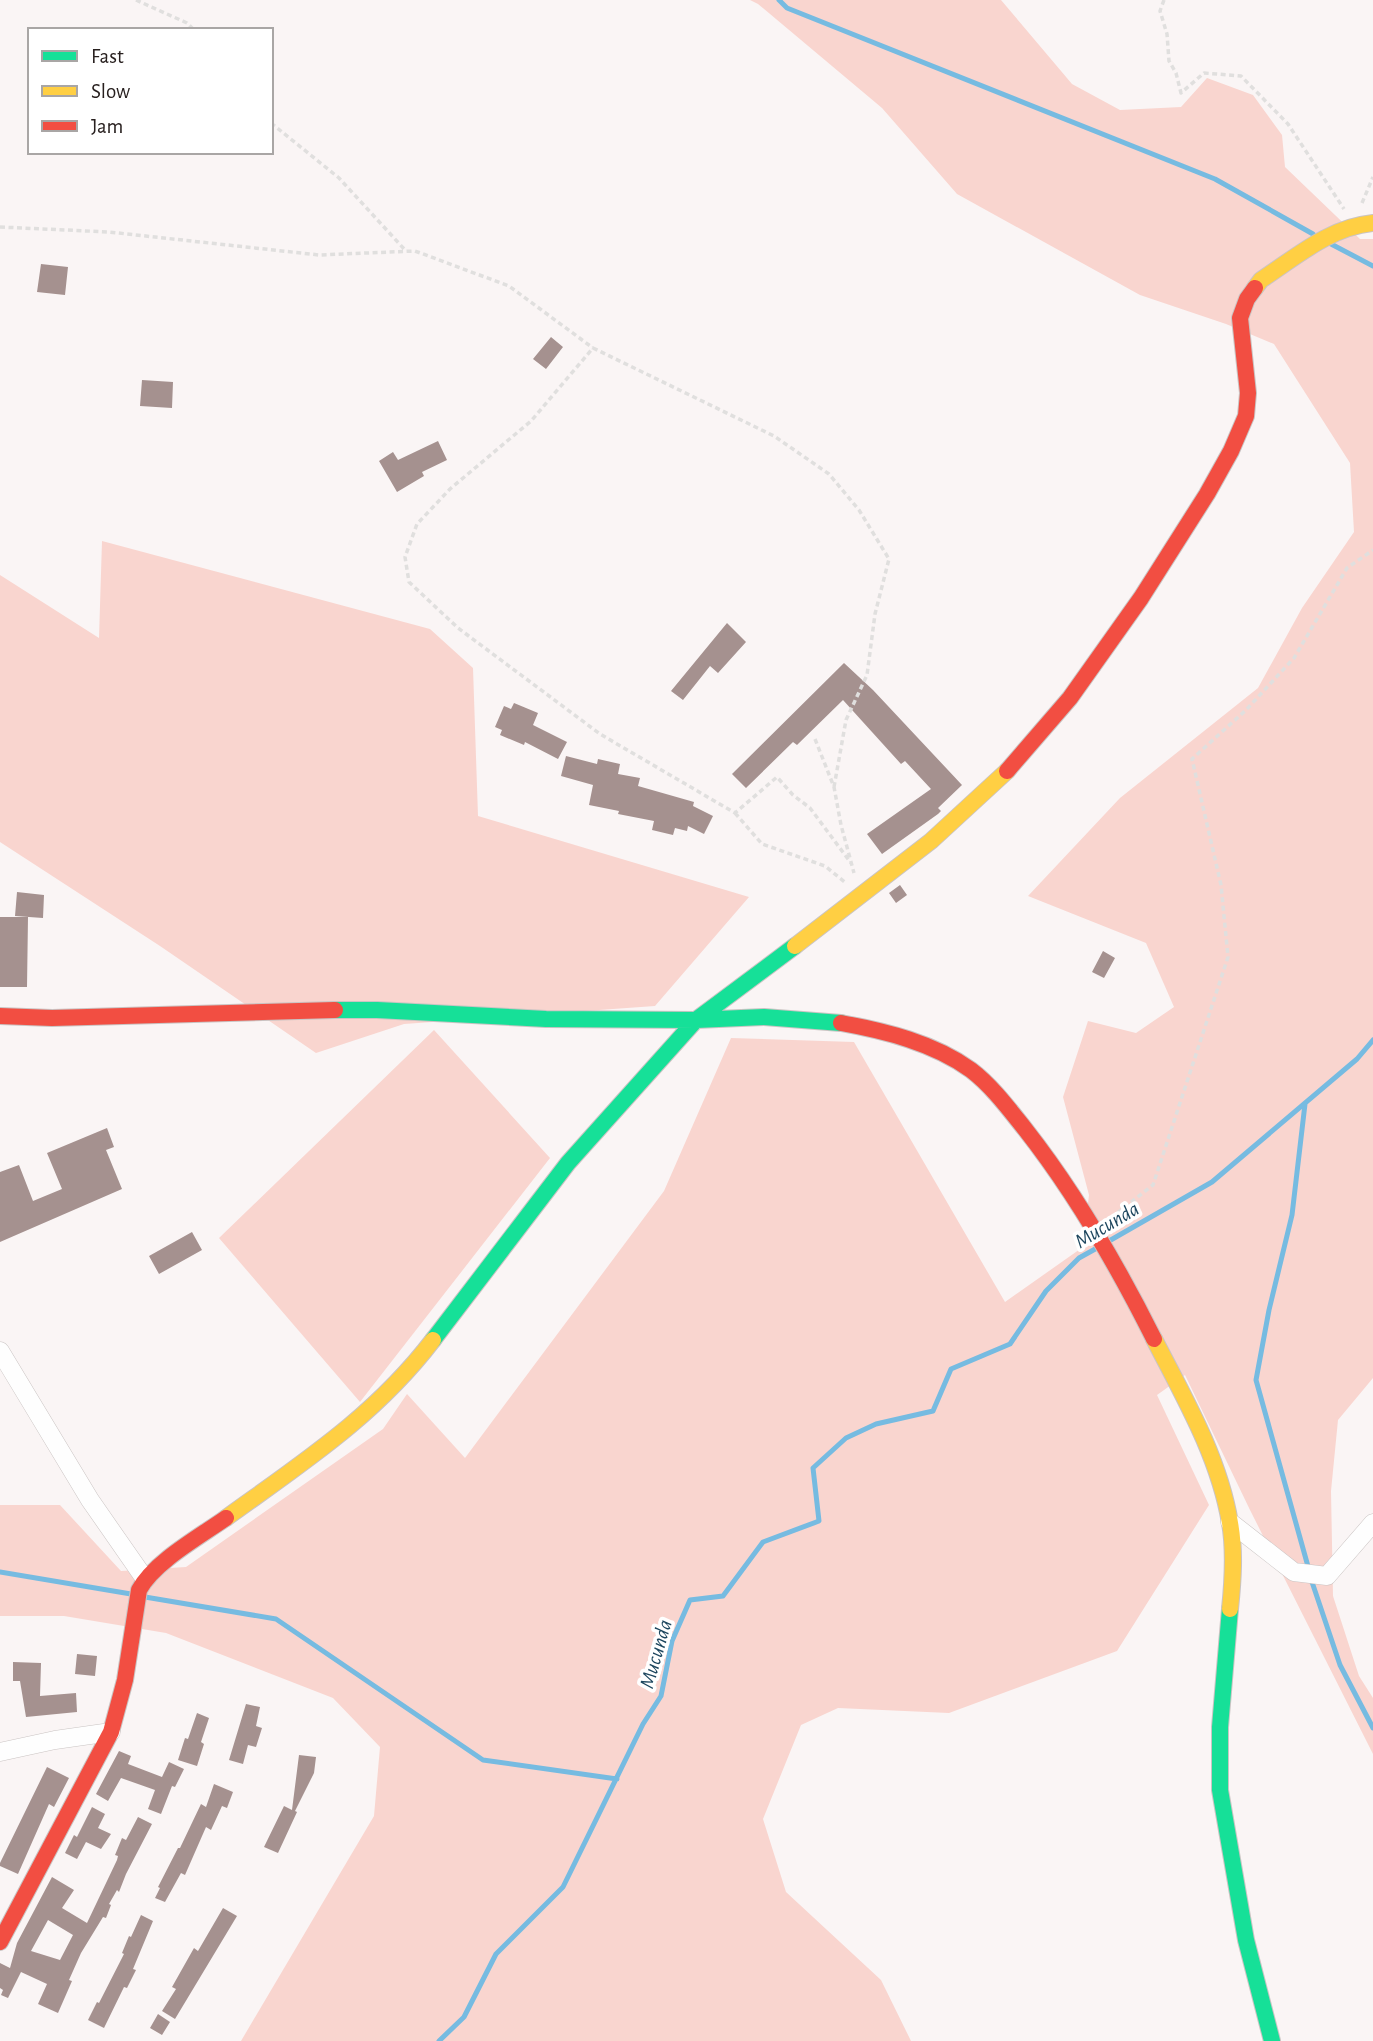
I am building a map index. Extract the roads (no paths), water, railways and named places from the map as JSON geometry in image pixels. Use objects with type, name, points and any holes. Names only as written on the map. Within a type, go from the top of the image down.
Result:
[{"type":"main road","points":[[0,1942],[111,1732],[119,1711],[138,1596],[145,1578],[339,1436],[382,1399],[422,1354],[568,1163],[695,1020],[747,984],[931,841],[1009,769],[1070,698],[1208,494],[1246,416],[1248,393],[1240,318],[1247,299],[1261,280],[1323,239],[1354,225],[1373,223]]},
{"type":"main road","points":[[0,1016],[52,1018],[364,1010],[534,1019],[695,1020],[739,1016],[822,1019],[893,1036],[964,1066],[983,1080],[1028,1132],[1095,1230],[1139,1308],[1202,1435],[1216,1471],[1230,1522],[1233,1554],[1219,1783],[1248,1950],[1272,2041]]},
{"type":"street","points":[[0,1351],[90,1500],[145,1578]]},
{"type":"street","points":[[1230,1522],[1294,1572],[1327,1576],[1373,1523]]},
{"type":"street","points":[[0,1752],[111,1732]]},
{"type":"waterway","points":[[779,0],[787,8],[1215,179],[1313,234]]},
{"type":"waterway","points":[[1331,244],[1373,266]]},
{"type":"waterway","name":"Mucunda","points":[[1109,1241],[1212,1182],[1357,1059],[1373,1040]]},
{"type":"waterway","points":[[1305,1104],[1292,1215],[1269,1310],[1256,1380],[1309,1570]]},
{"type":"waterway","name":"Mucunda","points":[[439,2041],[464,2017],[496,1954],[563,1887],[643,1724],[661,1696],[672,1641],[690,1600],[723,1596],[763,1542],[819,1521],[813,1468],[846,1438],[876,1424],[933,1411],[951,1369],[1010,1344],[1046,1291],[1079,1258],[1097,1248]]},
{"type":"waterway","points":[[0,1572],[131,1594]]},
{"type":"waterway","points":[[1311,1579],[1340,1665],[1373,1728]]},
{"type":"waterway","points":[[145,1597],[276,1619],[483,1760],[617,1779]]}]
